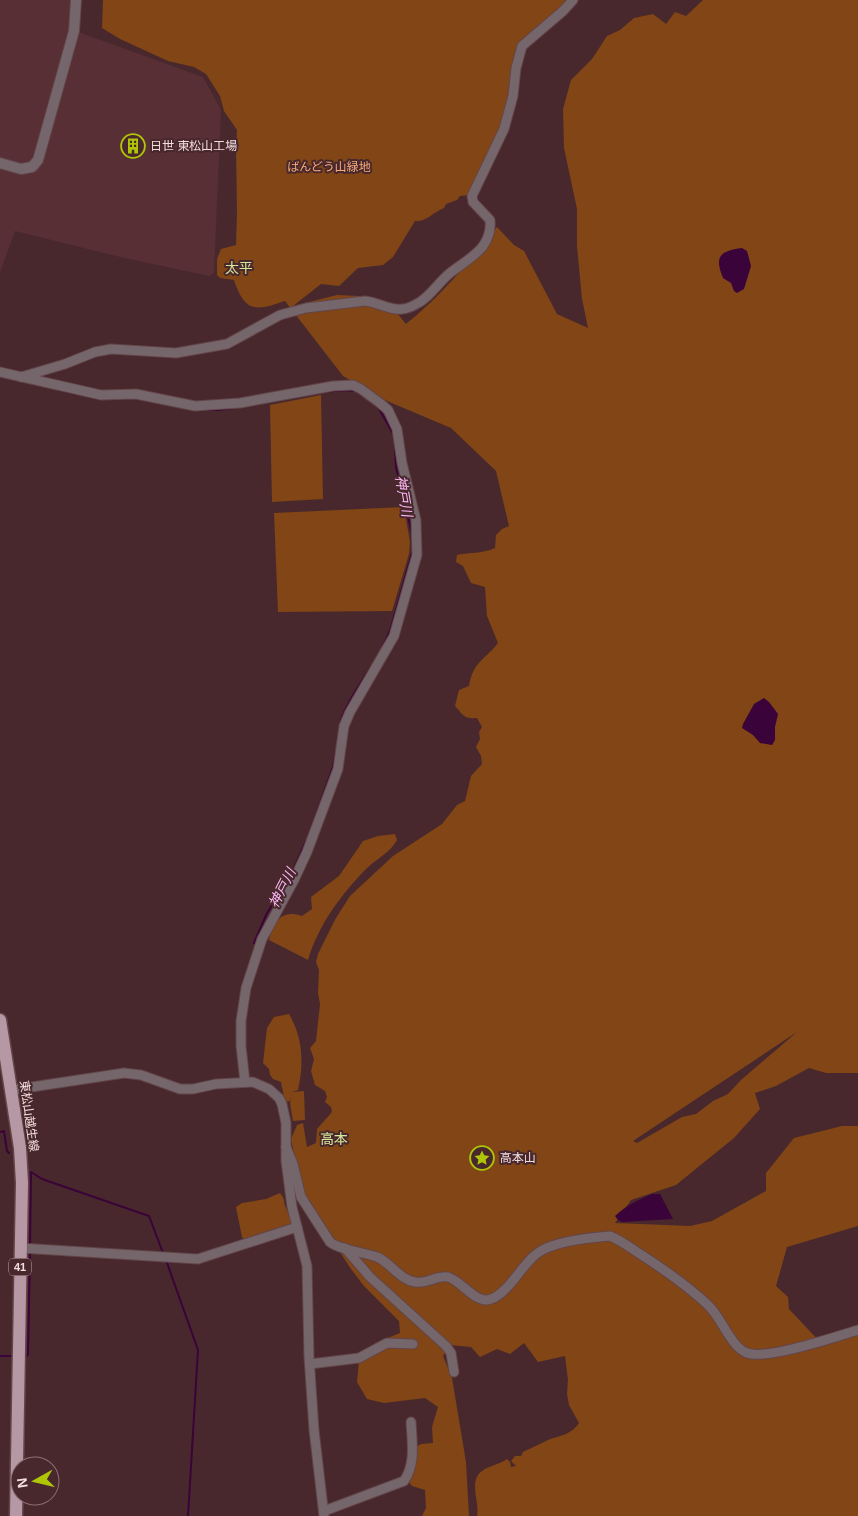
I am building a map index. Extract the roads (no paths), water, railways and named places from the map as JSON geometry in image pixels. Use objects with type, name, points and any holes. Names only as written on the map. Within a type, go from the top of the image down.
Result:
[{"type":"main road","name":"東松山越生線","points":[[0,1020],[20,1148],[22,1183],[16,1516]]},
{"type":"street","points":[[0,163],[21,169],[32,167],[38,160],[74,31],[76,0]]},
{"type":"street","points":[[21,377],[65,364],[95,352],[111,349],[176,353],[227,344],[275,318],[306,308],[365,301],[403,309],[411,307],[429,295],[440,282],[484,244],[490,230],[490,220],[472,202],[472,196],[504,129],[513,96],[516,68],[522,46],[563,12],[574,0]]},
{"type":"street","points":[[0,372],[101,395],[136,394],[195,406],[240,403],[333,386],[353,385],[388,410],[397,430],[402,463],[416,520],[417,555],[394,636],[350,712],[344,726],[338,769],[307,852],[262,939],[246,988],[241,1021],[244,1082]]},
{"type":"street","points":[[12,1090],[124,1073],[152,1078],[180,1089],[244,1082],[269,1088],[282,1104],[286,1123],[289,1190],[307,1266],[314,1430],[324,1514],[404,1481],[409,1473],[412,1461],[412,1422]]},
{"type":"street","points":[[286,1147],[293,1164],[301,1197],[330,1242],[336,1246],[357,1250],[379,1258],[405,1279],[414,1282],[425,1282],[440,1277],[449,1278],[480,1298],[490,1300],[498,1296],[534,1256],[544,1248],[556,1244],[610,1236],[665,1271],[710,1307],[734,1342],[746,1353],[761,1355],[778,1352],[858,1330]]},
{"type":"street","points":[[20,1248],[198,1259],[297,1227]]},
{"type":"street","points":[[345,1248],[370,1277],[446,1346],[451,1354],[454,1372]]},
{"type":"street","points":[[310,1364],[353,1360],[387,1343],[413,1344]]},
{"type":"waterway","name":"神戸川","points":[[59,390],[77,394]]},
{"type":"waterway","name":"神戸川","points":[[323,392],[356,391]]},
{"type":"waterway","name":"神戸川","points":[[267,402],[316,393]]},
{"type":"waterway","name":"神戸川","points":[[131,398],[141,399]]},
{"type":"waterway","name":"神戸川","points":[[378,407],[394,435]]},
{"type":"waterway","name":"神戸川","points":[[208,410],[233,408]]},
{"type":"waterway","name":"神戸川","points":[[395,447],[396,467],[412,533]]},
{"type":"waterway","name":"神戸川","points":[[382,648],[390,631],[413,550]]},
{"type":"waterway","name":"神戸川","points":[[340,724],[349,702],[372,665]]},
{"type":"waterway","name":"神戸川","points":[[308,837],[333,767],[336,751]]},
{"type":"waterway","name":"神戸川","points":[[254,943],[267,913],[289,880],[306,841]]},
{"type":"waterway","points":[[0,1132],[4,1131],[7,1151],[9,1153]]},
{"type":"waterway","points":[[31,1172],[42,1179],[149,1216],[163,1253]]},
{"type":"waterway","points":[[30,1246],[31,1173]]},
{"type":"waterway","points":[[25,1356],[28,1355],[30,1251]]},
{"type":"waterway","points":[[166,1260],[198,1350],[188,1516]]},
{"type":"waterway","points":[[0,1356],[15,1356]]},
{"type":"place","name":"日世 東松山工場","points":[[133,146]]},
{"type":"place","name":"高本山","points":[[482,1158]]},
{"type":"district","name":"太平","points":[[239,268]]},
{"type":"district","name":"高本","points":[[334,1139]]},
{"type":"park label","name":"ばんどう山緑地","points":[[329,167]]}]
